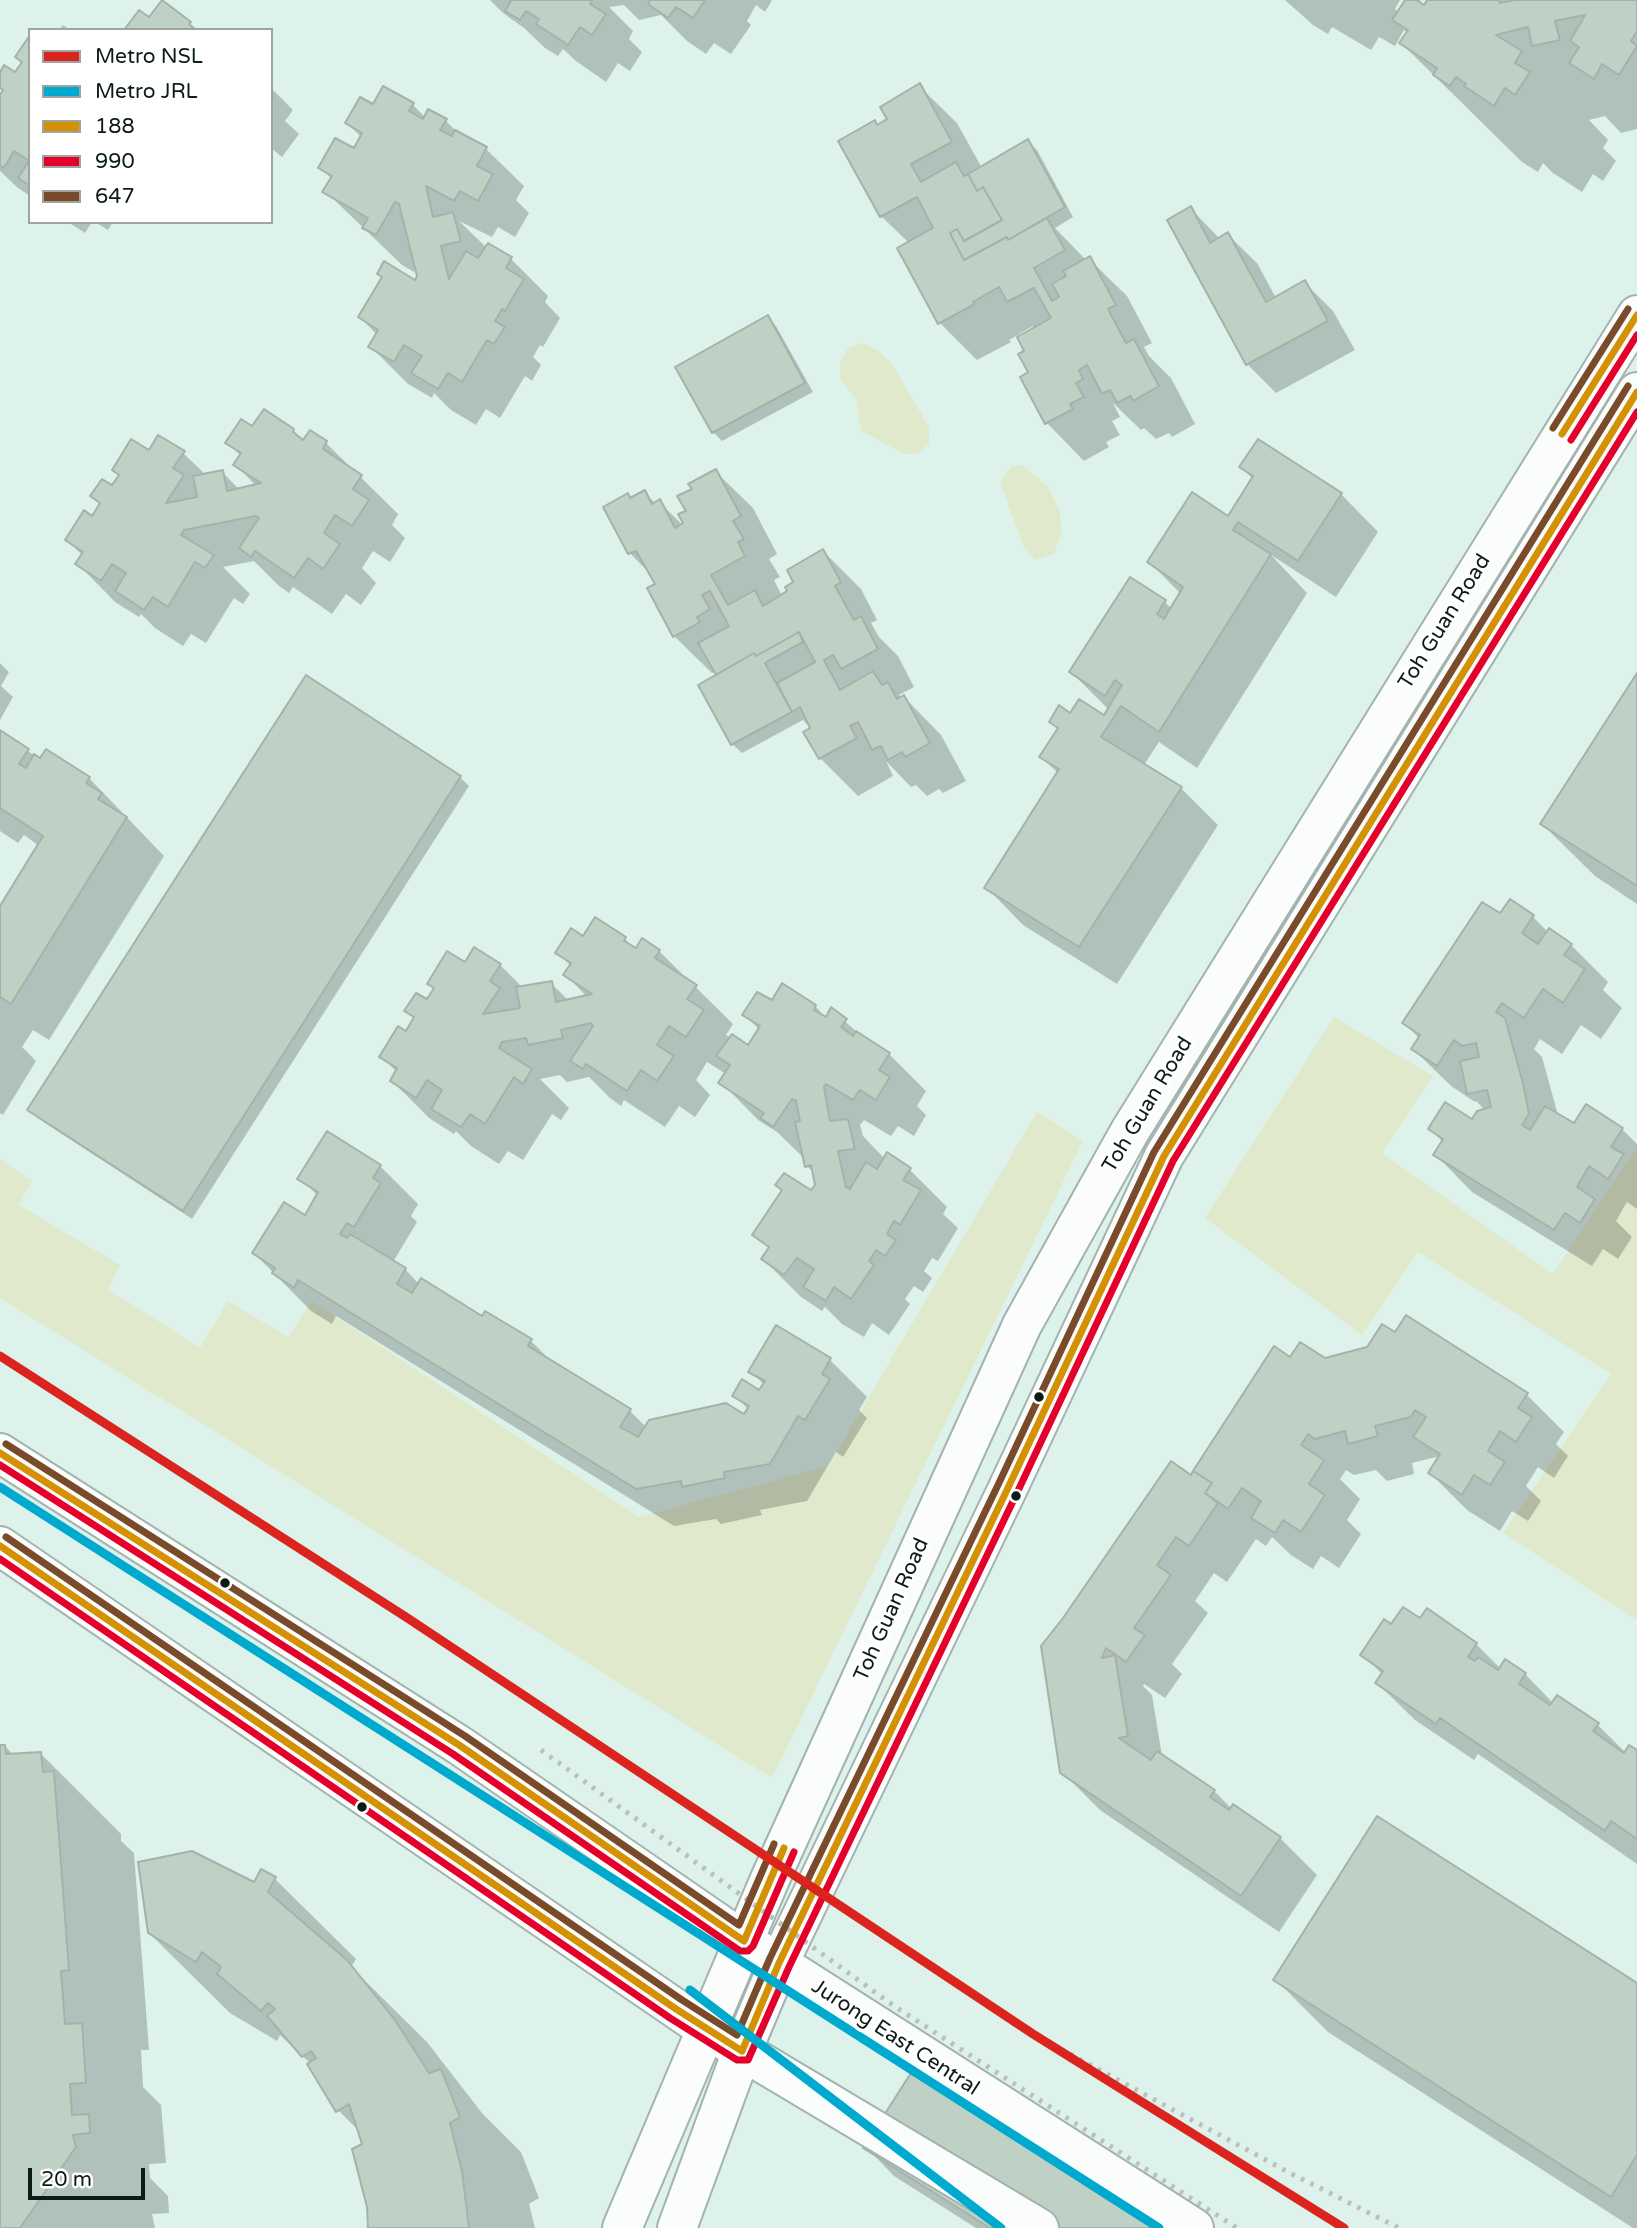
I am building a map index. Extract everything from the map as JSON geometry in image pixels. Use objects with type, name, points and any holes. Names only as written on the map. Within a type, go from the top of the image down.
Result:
[{"type":"street","name":"Toh Guan Road","points":[[622,2228],[744,1941],[1022,1325],[1130,1131],[1637,314]]},
{"type":"street","points":[[1590,390],[1630,403]]},
{"type":"street","name":"Toh Guan Road","points":[[677,2228],[742,2051],[779,1963],[1007,1490],[1164,1156],[1630,403]]},
{"type":"street","points":[[1130,1131],[1164,1156]]},
{"type":"street","name":"Jurong East Central","points":[[0,1453],[459,1745],[744,1941],[1194,2228]]},
{"type":"street","points":[[0,1546],[707,2030],[1039,2228]]},
{"type":"green space","points":[[862,343],[877,350],[891,363],[929,427],[929,444],[918,454],[904,454],[861,431],[856,399],[840,379],[840,362],[848,348]]},
{"type":"green space","points":[[1022,465],[1048,487],[1060,512],[1061,535],[1054,554],[1035,560],[1024,548],[1000,482],[1012,466]]},
{"type":"green space","points":[[1334,1017],[1433,1076],[1382,1153],[1553,1274],[1637,1147],[1637,1620],[1503,1533],[1611,1374],[1418,1252],[1362,1335],[1205,1218]]},
{"type":"green space","points":[[1037,1112],[1083,1141],[772,1778],[0,1298],[0,1159],[32,1181],[19,1205],[120,1265],[108,1289],[200,1348],[228,1301],[288,1337],[312,1301],[639,1517],[828,1466]]},
{"type":"building","points":[[162,0],[191,22],[189,24],[194,28],[126,28],[139,10],[149,17]]},
{"type":"building","points":[[509,0],[592,0],[590,4],[606,14],[592,35],[580,27],[568,45],[536,24],[539,19],[526,11],[520,20],[505,11],[511,1]]},
{"type":"building","points":[[650,0],[705,0],[693,18],[676,7],[668,18],[648,4]]},
{"type":"building","points":[[1405,0],[1416,0],[1424,5],[1427,0],[1498,0],[1500,3],[1514,0],[1637,0],[1637,31],[1631,41],[1637,46],[1619,75],[1602,64],[1594,79],[1569,63],[1579,47],[1570,41],[1585,15],[1555,21],[1560,40],[1532,46],[1528,27],[1496,35],[1522,51],[1515,63],[1530,72],[1515,95],[1505,88],[1494,106],[1464,86],[1466,84],[1456,77],[1450,86],[1433,75],[1437,68],[1399,43],[1408,30],[1392,20]]},
{"type":"building","points":[[28,38],[28,160],[14,151],[4,168],[0,165],[0,95],[3,90],[0,88],[0,72],[4,65],[15,72],[22,62],[15,57]]},
{"type":"building","points":[[920,83],[952,142],[911,164],[921,182],[956,162],[964,176],[968,174],[977,191],[983,187],[1002,220],[964,241],[957,229],[950,233],[964,260],[1047,218],[1065,250],[1034,268],[1052,301],[1059,297],[1052,284],[1066,276],[1063,271],[1090,256],[1116,305],[1108,309],[1126,343],[1134,339],[1159,386],[1133,401],[1131,396],[1117,403],[1110,390],[1102,394],[1087,365],[1079,370],[1083,379],[1076,383],[1084,397],[1070,404],[1073,409],[1045,424],[1020,377],[1028,372],[1018,354],[1024,351],[1017,337],[1051,318],[1034,288],[1007,302],[999,287],[938,324],[897,248],[933,228],[917,197],[880,217],[838,141],[875,120],[877,125],[887,119],[880,107]]},
{"type":"building","points":[[383,86],[414,103],[409,111],[423,119],[428,109],[447,119],[440,130],[452,136],[455,130],[487,147],[477,166],[493,174],[478,201],[460,191],[454,201],[426,186],[433,217],[453,212],[461,241],[441,246],[449,279],[466,251],[478,258],[488,243],[512,257],[506,268],[524,279],[505,311],[502,309],[495,321],[505,327],[494,344],[487,340],[462,382],[448,373],[438,389],[411,373],[422,356],[404,345],[394,362],[368,347],[378,330],[358,317],[382,277],[377,274],[384,261],[415,280],[417,276],[399,204],[395,202],[376,235],[362,228],[368,218],[322,192],[332,176],[318,168],[335,138],[354,148],[362,133],[345,123],[360,97],[373,104]]},
{"type":"building","points":[[1028,139],[1065,207],[1008,240],[1007,237],[964,260],[950,233],[957,229],[964,241],[1002,220],[983,187],[977,191],[968,174]]},
{"type":"building","points":[[28,163],[28,185],[18,178]]},
{"type":"building","points":[[1191,206],[1210,243],[1228,232],[1266,302],[1305,280],[1328,321],[1246,365],[1167,220]]},
{"type":"building","points":[[768,315],[805,383],[712,433],[675,367]]},
{"type":"building","points":[[264,409],[294,429],[293,432],[303,440],[310,430],[327,441],[323,449],[362,475],[353,489],[369,500],[352,526],[335,515],[324,533],[340,544],[323,569],[308,558],[294,578],[255,551],[251,557],[239,548],[259,518],[256,516],[184,530],[181,535],[214,555],[205,568],[195,562],[168,607],[153,597],[144,610],[115,591],[126,573],[112,564],[101,581],[75,564],[83,552],[65,540],[84,510],[92,516],[100,503],[90,496],[102,479],[112,485],[119,475],[112,470],[131,439],[149,450],[158,435],[185,451],[173,468],[184,475],[166,503],[197,497],[193,476],[223,470],[227,491],[261,483],[233,465],[241,453],[225,443],[241,419],[252,426]]},
{"type":"building","points":[[1258,439],[1342,493],[1298,561],[1238,522],[1233,530],[1271,554],[1159,732],[1121,706],[1101,737],[1182,787],[1079,947],[984,888],[1059,769],[1039,757],[1058,728],[1049,722],[1059,705],[1070,713],[1079,699],[1104,715],[1122,685],[1115,680],[1105,696],[1069,672],[1130,577],[1166,600],[1157,614],[1164,619],[1183,587],[1147,562],[1192,492],[1228,516],[1253,476],[1239,467]]},
{"type":"building","points":[[716,469],[741,516],[733,521],[744,539],[738,542],[745,556],[711,575],[728,605],[755,590],[763,606],[787,591],[785,587],[793,582],[787,570],[823,549],[841,582],[835,586],[854,620],[861,616],[878,649],[841,669],[833,655],[824,660],[840,690],[873,671],[882,685],[888,682],[897,699],[904,695],[930,743],[905,757],[902,752],[888,760],[881,746],[872,750],[858,722],[850,726],[857,738],[819,759],[803,732],[810,728],[800,707],[792,712],[777,683],[815,662],[799,632],[716,675],[698,643],[729,626],[710,591],[702,595],[710,609],[697,617],[700,622],[673,637],[647,588],[655,584],[636,551],[628,554],[603,507],[628,493],[630,498],[645,490],[652,504],[660,499],[675,528],[683,523],[678,514],[686,511],[677,496],[692,489],[688,484]]},
{"type":"building","points":[[799,632],[803,642],[765,663],[792,712],[731,745],[698,685],[754,653],[756,656]]},
{"type":"building","points":[[1637,673],[1637,886],[1540,824]]},
{"type":"building","points":[[306,675],[461,776],[183,1211],[27,1110]]},
{"type":"building","points":[[0,730],[29,749],[19,764],[26,768],[34,754],[40,758],[46,749],[90,777],[86,783],[102,793],[98,799],[127,817],[11,1004],[0,997],[0,906],[43,836],[0,808]]},
{"type":"building","points":[[1510,899],[1534,915],[1522,933],[1538,944],[1549,928],[1572,944],[1564,955],[1585,969],[1563,1003],[1543,989],[1524,1018],[1502,1003],[1496,1012],[1505,1018],[1523,1083],[1529,1114],[1522,1125],[1530,1130],[1545,1106],[1574,1123],[1586,1104],[1623,1128],[1611,1147],[1624,1154],[1608,1179],[1589,1166],[1577,1187],[1595,1199],[1580,1223],[1565,1213],[1554,1230],[1433,1155],[1443,1139],[1428,1129],[1445,1102],[1472,1119],[1477,1111],[1491,1107],[1487,1090],[1467,1094],[1460,1061],[1479,1057],[1476,1043],[1462,1046],[1454,1040],[1437,1066],[1411,1049],[1420,1035],[1402,1023],[1482,902],[1500,913]]},
{"type":"building","points":[[595,917],[626,937],[624,941],[636,948],[642,938],[660,950],[655,958],[697,985],[687,999],[704,1010],[686,1037],[669,1026],[657,1045],[674,1056],[657,1081],[641,1070],[627,1091],[586,1064],[583,1069],[570,1061],[593,1026],[591,1023],[561,1030],[563,1038],[528,1045],[526,1038],[502,1042],[499,1048],[532,1069],[523,1084],[514,1077],[485,1124],[470,1114],[461,1127],[431,1109],[442,1090],[427,1080],[416,1098],[390,1081],[397,1068],[379,1057],[398,1026],[406,1031],[414,1017],[404,1011],[416,993],[427,999],[434,988],[427,984],[447,951],[465,962],[474,947],[501,964],[490,981],[500,988],[483,1014],[520,1008],[516,987],[552,981],[556,1002],[592,994],[563,975],[571,963],[555,953],[571,928],[583,936]]},
{"type":"building","points":[[782,983],[816,1005],[814,1010],[826,1017],[831,1007],[847,1019],[841,1027],[853,1036],[856,1031],[890,1053],[879,1070],[890,1077],[876,1100],[860,1090],[853,1100],[826,1084],[824,1087],[830,1121],[848,1119],[855,1149],[838,1151],[846,1187],[850,1189],[866,1162],[877,1169],[887,1152],[911,1168],[903,1180],[921,1190],[900,1225],[894,1221],[887,1234],[896,1240],[885,1256],[876,1250],[869,1261],[874,1265],[851,1299],[834,1287],[826,1301],[803,1287],[814,1269],[797,1258],[784,1275],[761,1259],[769,1247],[752,1235],[782,1190],[775,1185],[784,1173],[811,1190],[815,1185],[811,1165],[805,1167],[795,1122],[800,1121],[796,1101],[792,1099],[773,1127],[760,1118],[764,1113],[718,1083],[730,1065],[716,1056],[732,1034],[748,1045],[760,1026],[742,1015],[757,992],[772,1000]]},
{"type":"building","points":[[327,1131],[381,1165],[373,1178],[381,1183],[354,1227],[347,1223],[340,1234],[347,1238],[350,1234],[406,1268],[397,1284],[412,1293],[421,1278],[482,1316],[485,1311],[532,1339],[528,1346],[631,1409],[620,1427],[638,1437],[649,1420],[726,1403],[744,1414],[749,1406],[732,1396],[742,1379],[759,1390],[765,1381],[748,1372],[776,1325],[831,1358],[822,1374],[830,1379],[805,1420],[798,1416],[770,1464],[724,1472],[725,1478],[682,1487],[681,1481],[636,1489],[298,1280],[294,1288],[272,1273],[275,1268],[252,1253],[284,1202],[305,1215],[318,1192],[297,1179]]},
{"type":"building","points":[[1406,1315],[1528,1393],[1518,1408],[1532,1417],[1516,1442],[1500,1431],[1488,1451],[1505,1462],[1490,1485],[1474,1475],[1462,1495],[1428,1473],[1440,1454],[1413,1437],[1426,1417],[1415,1410],[1411,1417],[1375,1426],[1378,1436],[1348,1444],[1345,1431],[1315,1439],[1308,1434],[1301,1445],[1324,1460],[1309,1484],[1325,1495],[1301,1532],[1283,1520],[1275,1533],[1251,1518],[1261,1501],[1242,1488],[1228,1509],[1205,1493],[1212,1483],[1193,1471],[1274,1346],[1290,1357],[1300,1342],[1325,1358],[1367,1347],[1382,1324],[1395,1332]]},
{"type":"building","points":[[1171,1461],[1191,1475],[1193,1471],[1212,1483],[1205,1493],[1218,1503],[1189,1546],[1176,1537],[1157,1565],[1171,1575],[1134,1628],[1145,1635],[1126,1662],[1106,1648],[1102,1658],[1115,1655],[1128,1736],[1119,1738],[1151,1760],[1157,1751],[1215,1790],[1210,1797],[1229,1810],[1233,1804],[1281,1837],[1241,1896],[1060,1773],[1041,1646]]},
{"type":"building","points":[[1403,1607],[1420,1618],[1427,1608],[1477,1643],[1468,1657],[1475,1661],[1478,1657],[1498,1670],[1505,1659],[1526,1673],[1519,1684],[1550,1705],[1557,1695],[1599,1723],[1593,1731],[1624,1753],[1629,1745],[1637,1750],[1637,1839],[1611,1821],[1605,1831],[1440,1718],[1436,1724],[1375,1683],[1383,1671],[1360,1655],[1384,1619],[1391,1624]]},
{"type":"building","points":[[0,1745],[5,1745],[6,1754],[41,1752],[43,1772],[54,1771],[69,1970],[61,1971],[65,2024],[82,2023],[86,2083],[70,2084],[72,2115],[89,2114],[90,2133],[73,2135],[76,2147],[20,2228],[0,2228]]},
{"type":"building","points":[[1377,1816],[1637,1983],[1637,2155],[1611,2197],[1273,1980]]},
{"type":"building","points":[[192,1851],[254,1882],[261,1869],[276,1877],[268,1892],[347,1960],[395,2020],[429,2073],[441,2069],[460,2117],[450,2123],[462,2171],[469,2228],[368,2228],[367,2207],[352,2149],[362,2144],[349,2104],[336,2112],[307,2064],[316,2058],[311,2051],[302,2057],[267,2016],[275,2009],[268,2003],[261,2011],[217,1974],[221,1967],[202,1952],[196,1962],[148,1933],[138,1862]]},
{"type":"building","points":[[918,2062],[1179,2228],[990,2228],[863,2148]]},
{"type":"railway","points":[[541,1750],[894,2006],[1237,2228]]},
{"type":"railway","points":[[1033,2034],[1290,2173],[1399,2228]]},
{"type":"metro line","name":"NSL","points":[[0,1356],[409,1619],[1033,2034],[1344,2228]]},
{"type":"metro line","name":"JRL","points":[[0,1487],[1159,2228]]},
{"type":"metro line","name":"JRL","points":[[690,1990],[1001,2228]]},
{"type":"transit line","name":"647","points":[[1553,428],[1628,309]]},
{"type":"transit line","name":"188","points":[[1562,434],[1637,315]]},
{"type":"transit line","name":"990","points":[[1571,440],[1637,335]]},
{"type":"transit line","name":"647","points":[[6,1537],[737,2035],[770,1958],[998,1485],[1154,1152],[1628,386]]},
{"type":"transit line","name":"188","points":[[0,1546],[676,2009],[742,2051],[779,1963],[1007,1490],[1164,1156],[1637,392]]},
{"type":"transit line","name":"990","points":[[0,1559],[670,2018],[737,2060],[748,2060],[789,1967],[1173,1161],[1637,412]]},
{"type":"transit line","name":"647","points":[[6,1444],[465,1736],[739,1925],[774,1844]]},
{"type":"transit line","name":"188","points":[[0,1453],[459,1745],[744,1941],[784,1848]]},
{"type":"transit line","name":"990","points":[[0,1465],[453,1754],[740,1951],[748,1951],[753,1946],[794,1852]]}]
